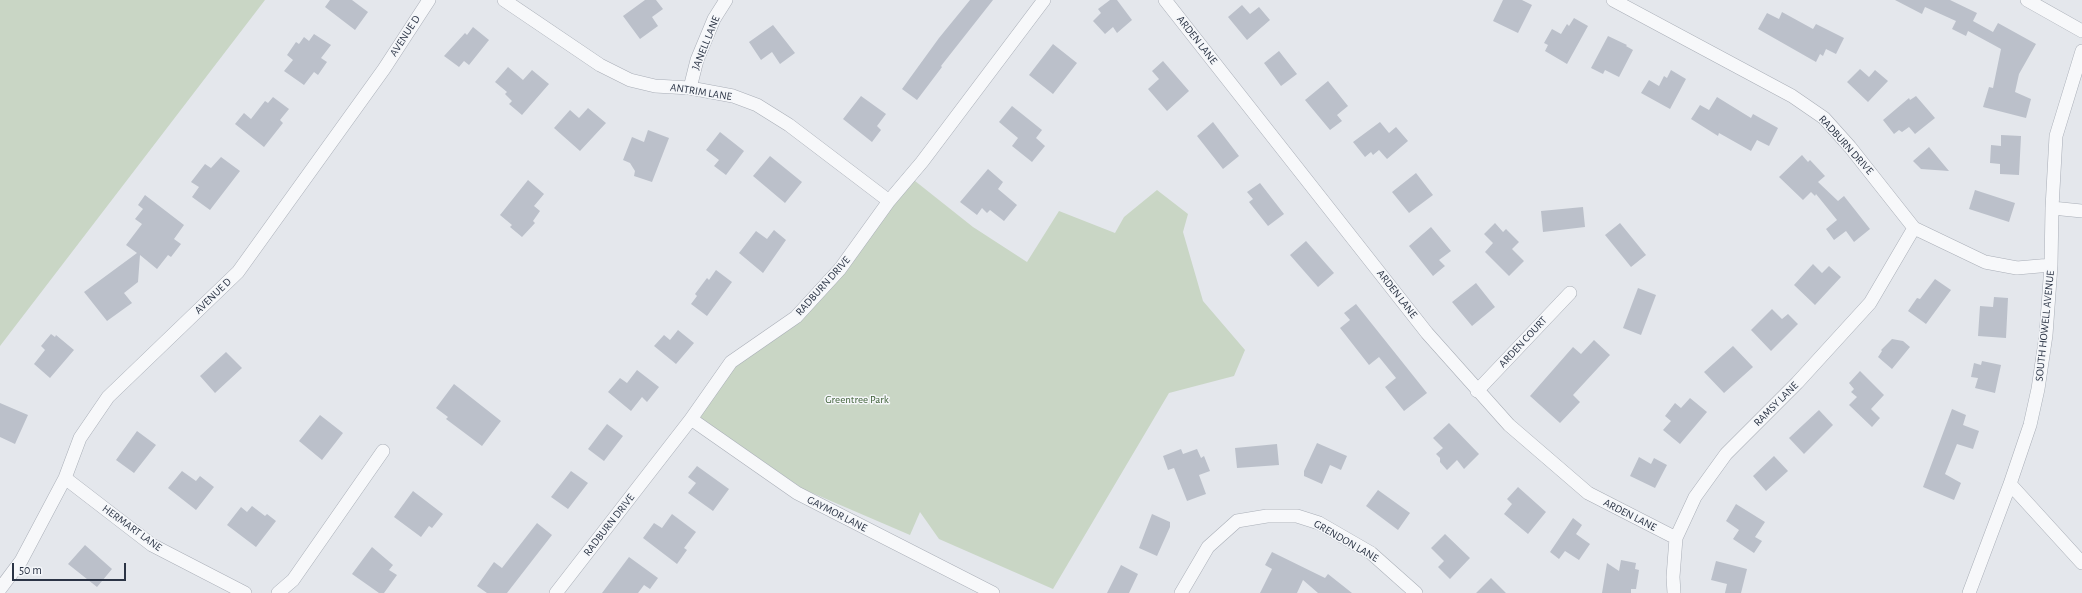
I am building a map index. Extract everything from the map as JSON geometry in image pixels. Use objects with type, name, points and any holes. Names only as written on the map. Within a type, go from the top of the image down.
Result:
[{"type":"street","name":"AVENUE D","points":[[0,589],[21,561],[65,478],[80,438],[108,397],[238,272],[384,69],[429,0]]},
{"type":"street","name":"ANTRIM LANE","points":[[504,0],[600,65],[630,80],[655,86],[690,88],[733,96],[757,105],[789,125],[889,201]]},
{"type":"street","name":"JANELL LANE","points":[[690,88],[696,60],[714,19],[726,0]]},
{"type":"street","name":"RADBURN DRIVE","points":[[556,593],[691,419],[731,362],[796,317],[840,269],[889,201],[922,162],[1044,0]]},
{"type":"street","name":"ARDEN LANE","points":[[1166,0],[1427,333],[1477,391],[1509,425],[1588,494],[1676,538]]},
{"type":"street","name":"RADBURN DRIVE","points":[[1612,0],[1792,96],[1824,118],[1850,146],[1914,228],[1985,262],[2017,268],[2052,265]]},
{"type":"street","points":[[2027,0],[2082,31]]},
{"type":"street","name":"SOUTH HOWELL AVENUE","points":[[1969,593],[2010,484],[2030,425],[2038,389],[2046,334],[2052,265],[2052,208],[2056,136],[2082,51]]},
{"type":"street","points":[[2052,208],[2082,211]]},
{"type":"street","name":"RAMSY LANE","points":[[1674,593],[1673,577],[1676,538],[1695,497],[1726,454],[1797,383],[1870,303],[1914,228]]},
{"type":"street","name":"ARDEN COURT","points":[[1477,391],[1570,293]]},
{"type":"street","name":"GAYMOR LANE","points":[[691,419],[797,493],[993,593]]},
{"type":"street","points":[[278,593],[293,580],[383,450]]},
{"type":"street","name":"HERMART LANE","points":[[65,478],[152,545],[245,593]]},
{"type":"street","points":[[2010,484],[2082,563]]},
{"type":"street","name":"GRENDON LANE","points":[[1181,593],[1208,547],[1237,521],[1266,516],[1297,516],[1319,523],[1371,553],[1416,593]]},
{"type":"green space","points":[[0,0],[265,0],[0,346]]},
{"type":"green space","name":"Greentree Park","points":[[910,177],[973,227],[1027,262],[1059,211],[1115,233],[1124,217],[1157,190],[1188,214],[1183,232],[1203,301],[1245,350],[1234,376],[1169,393],[1053,589],[939,539],[920,512],[910,535],[803,489],[699,417],[731,362],[796,317]]},
{"type":"building","points":[[330,0],[352,0],[368,12],[355,30],[325,7]]},
{"type":"building","points":[[645,0],[656,0],[663,9],[652,17],[658,26],[640,39],[623,16]]},
{"type":"building","points":[[970,0],[993,0],[941,66],[942,67],[917,100],[902,89],[939,38]]},
{"type":"building","points":[[1110,0],[1117,0],[1132,20],[1117,33],[1113,27],[1105,34],[1093,21],[1101,13],[1098,9]]},
{"type":"building","points":[[1503,0],[1522,0],[1532,5],[1518,33],[1493,21]]},
{"type":"building","points":[[1895,0],[1950,0],[1977,13],[1973,21],[1993,32],[1998,23],[2036,44],[2019,74],[2015,92],[2031,99],[2026,118],[1983,107],[1989,87],[1993,88],[2001,49],[1968,31],[1966,36],[1952,29],[1956,21],[1925,7],[1922,14]]},
{"type":"building","points":[[1242,5],[1250,14],[1259,7],[1270,20],[1247,40],[1228,17]]},
{"type":"building","points":[[1782,12],[1813,29],[1816,24],[1844,38],[1836,54],[1826,49],[1823,56],[1820,54],[1816,62],[1758,29],[1767,13],[1779,19]]},
{"type":"building","points":[[1574,18],[1588,26],[1567,64],[1545,51],[1548,45],[1544,43],[1552,29],[1561,34],[1567,24],[1569,26]]},
{"type":"building","points":[[773,25],[795,53],[780,64],[772,52],[761,60],[749,42]]},
{"type":"building","points":[[473,27],[489,40],[469,65],[464,61],[459,67],[444,56],[465,33],[467,35]]},
{"type":"building","points":[[314,34],[331,45],[321,58],[327,62],[318,75],[314,72],[304,85],[284,71],[293,60],[287,55],[296,42],[299,44],[304,37],[309,41]]},
{"type":"building","points":[[1608,36],[1627,45],[1626,46],[1633,50],[1619,77],[1605,70],[1603,74],[1591,68]]},
{"type":"building","points":[[1053,44],[1077,63],[1053,94],[1029,75]]},
{"type":"building","points":[[1279,51],[1297,74],[1281,86],[1264,63]]},
{"type":"building","points":[[1163,61],[1189,91],[1167,111],[1148,89],[1159,79],[1152,71]]},
{"type":"building","points":[[508,67],[523,80],[532,70],[549,84],[522,115],[509,104],[512,101],[505,94],[507,92],[495,82]]},
{"type":"building","points":[[1860,69],[1869,77],[1875,70],[1888,81],[1868,102],[1847,82]]},
{"type":"building","points":[[1671,70],[1686,79],[1670,109],[1641,93],[1649,80],[1659,86],[1664,76],[1667,78]]},
{"type":"building","points":[[1328,81],[1348,106],[1337,115],[1342,121],[1330,130],[1305,100]]},
{"type":"building","points":[[861,96],[886,114],[877,126],[881,130],[872,142],[843,119]]},
{"type":"building","points":[[1916,96],[1935,118],[1915,134],[1909,127],[1902,132],[1899,130],[1894,134],[1883,120],[1909,98],[1910,100]]},
{"type":"building","points":[[273,97],[289,109],[280,120],[283,123],[264,147],[235,124],[244,113],[251,119],[265,101],[268,103]]},
{"type":"building","points":[[1717,97],[1751,118],[1753,114],[1778,128],[1769,146],[1757,140],[1751,151],[1719,133],[1718,136],[1691,119],[1700,105],[1709,110]]},
{"type":"building","points":[[1012,106],[1042,130],[1036,138],[1045,146],[1032,162],[1012,146],[1018,138],[999,122]]},
{"type":"building","points":[[588,108],[606,123],[580,151],[554,128],[570,110],[579,118]]},
{"type":"building","points":[[1213,122],[1239,156],[1223,169],[1197,136]]},
{"type":"building","points":[[1380,122],[1389,133],[1396,127],[1408,141],[1387,159],[1379,150],[1373,155],[1371,152],[1365,157],[1353,142]]},
{"type":"building","points":[[648,130],[669,138],[652,182],[634,176],[635,171],[630,163],[623,160],[632,137],[644,142]]},
{"type":"building","points":[[720,132],[744,151],[726,175],[714,166],[719,160],[706,150]]},
{"type":"building","points":[[2001,135],[2021,136],[2019,175],[2000,174],[2000,164],[1990,163],[1991,145],[2001,146]]},
{"type":"building","points":[[1929,147],[1949,171],[1921,169],[1913,161]]},
{"type":"building","points":[[1802,155],[1808,162],[1810,160],[1825,176],[1818,182],[1838,201],[1844,196],[1870,229],[1854,242],[1846,231],[1834,240],[1826,229],[1837,220],[1816,194],[1815,196],[1811,192],[1803,200],[1779,177]]},
{"type":"building","points":[[770,156],[802,182],[785,203],[753,176]]},
{"type":"building","points":[[221,157],[240,171],[210,210],[192,197],[199,187],[191,182],[205,164],[211,168]]},
{"type":"building","points":[[988,169],[1003,182],[998,189],[1017,205],[1004,221],[990,210],[987,213],[982,208],[977,215],[960,202]]},
{"type":"building","points":[[1416,173],[1433,195],[1409,213],[1392,192]]},
{"type":"building","points":[[528,180],[544,194],[534,206],[540,211],[533,221],[535,223],[522,237],[510,227],[512,225],[500,215]]},
{"type":"building","points":[[1260,183],[1284,214],[1268,226],[1249,202],[1253,199],[1247,192]]},
{"type":"building","points":[[1975,190],[2015,203],[2009,222],[1969,209]]},
{"type":"building","points":[[145,195],[184,225],[174,239],[181,244],[171,257],[168,255],[157,269],[140,255],[138,282],[124,293],[132,303],[107,321],[84,292],[137,253],[126,245],[142,224],[135,219],[143,209],[138,205]]},
{"type":"building","points":[[1583,207],[1585,227],[1543,232],[1541,211]]},
{"type":"building","points":[[1495,223],[1503,232],[1506,229],[1519,242],[1512,249],[1524,261],[1509,276],[1485,252],[1493,243],[1484,234]]},
{"type":"building","points":[[1620,223],[1646,255],[1631,267],[1605,235]]},
{"type":"building","points":[[1431,227],[1451,251],[1439,260],[1445,266],[1433,276],[1409,246]]},
{"type":"building","points":[[774,230],[786,240],[763,273],[739,253],[756,231],[767,239]]},
{"type":"building","points":[[1306,241],[1334,273],[1318,287],[1290,255]]},
{"type":"building","points":[[1813,264],[1822,273],[1829,266],[1841,277],[1815,305],[1794,285]]},
{"type":"building","points":[[716,270],[732,282],[707,316],[691,304],[697,296],[695,294],[707,278],[709,280]]},
{"type":"building","points":[[1935,279],[1951,290],[1926,324],[1908,311],[1917,298],[1920,299]]},
{"type":"building","points":[[1476,283],[1495,307],[1472,326],[1452,302]]},
{"type":"building","points":[[1638,288],[1656,295],[1641,335],[1623,328]]},
{"type":"building","points":[[1994,297],[2008,298],[2006,338],[1978,336],[1980,306],[1993,307]]},
{"type":"building","points":[[1356,304],[1427,393],[1404,411],[1385,387],[1396,378],[1379,357],[1369,365],[1340,328],[1350,320],[1344,313]]},
{"type":"building","points":[[1772,309],[1782,319],[1788,314],[1798,324],[1771,351],[1751,330]]},
{"type":"building","points":[[678,330],[694,343],[676,364],[654,346],[664,335],[670,340]]},
{"type":"building","points":[[51,334],[55,337],[56,335],[74,350],[50,378],[34,364],[45,350],[41,346]]},
{"type":"building","points":[[1892,339],[1903,341],[1910,347],[1892,369],[1878,357],[1882,351],[1881,350]]},
{"type":"building","points":[[1594,340],[1610,355],[1573,395],[1580,402],[1560,423],[1530,396],[1573,347],[1581,354]]},
{"type":"building","points":[[1733,346],[1753,367],[1724,393],[1704,372]]},
{"type":"building","points":[[226,352],[242,368],[215,393],[200,376]]},
{"type":"building","points":[[1982,361],[2001,365],[1995,393],[1975,388],[1978,378],[1971,377],[1974,363],[1981,365]]},
{"type":"building","points":[[637,370],[659,387],[647,402],[642,397],[631,411],[608,392],[620,378],[627,383]]},
{"type":"building","points":[[1860,371],[1884,395],[1871,409],[1880,418],[1872,427],[1849,405],[1857,397],[1851,392],[1854,389],[1849,383]]},
{"type":"building","points":[[454,384],[501,421],[482,446],[446,419],[448,417],[436,408]]},
{"type":"building","points":[[1690,398],[1707,412],[1680,444],[1663,430],[1671,421],[1665,416],[1675,403],[1681,408]]},
{"type":"building","points":[[0,403],[28,415],[15,444],[0,437]]},
{"type":"building","points":[[1952,409],[1966,415],[1963,425],[1979,431],[1973,449],[1957,444],[1945,474],[1961,483],[1954,500],[1923,487]]},
{"type":"building","points":[[1819,410],[1833,425],[1804,454],[1789,438]]},
{"type":"building","points":[[320,415],[343,433],[322,460],[299,441]]},
{"type":"building","points":[[1449,423],[1479,454],[1464,469],[1457,460],[1447,470],[1440,462],[1440,458],[1436,454],[1443,448],[1433,438]]},
{"type":"building","points":[[607,424],[623,436],[604,461],[588,449]]},
{"type":"building","points":[[137,431],[156,445],[134,473],[116,460]]},
{"type":"building","points":[[1317,443],[1347,456],[1341,470],[1330,465],[1322,484],[1304,476],[1304,471]]},
{"type":"building","points":[[1277,444],[1279,465],[1237,468],[1235,448]]},
{"type":"building","points":[[1181,449],[1183,454],[1197,449],[1201,458],[1204,456],[1210,471],[1199,475],[1206,494],[1187,501],[1174,468],[1168,470],[1163,456]]},
{"type":"building","points":[[1774,456],[1788,471],[1766,491],[1753,476]]},
{"type":"building","points":[[1639,457],[1651,464],[1654,458],[1667,465],[1655,488],[1630,476]]},
{"type":"building","points":[[697,466],[729,489],[713,511],[688,493],[696,483],[688,477]]},
{"type":"building","points":[[182,471],[196,481],[200,476],[214,487],[196,510],[168,488]]},
{"type":"building","points":[[571,471],[588,483],[568,509],[551,497]]},
{"type":"building","points":[[1518,487],[1546,512],[1528,534],[1504,514],[1512,504],[1507,499]]},
{"type":"building","points":[[1378,490],[1410,513],[1398,530],[1366,506]]},
{"type":"building","points":[[413,491],[443,514],[432,528],[429,526],[421,537],[394,517]]},
{"type":"building","points":[[1736,504],[1765,522],[1755,537],[1762,541],[1754,553],[1733,539],[1739,530],[1726,521]]},
{"type":"building","points":[[252,506],[265,516],[267,514],[276,521],[256,547],[227,525],[241,507],[247,512]]},
{"type":"building","points":[[672,514],[696,532],[684,548],[687,550],[677,564],[643,538],[654,523],[662,528]]},
{"type":"building","points":[[1152,514],[1170,522],[1170,527],[1157,556],[1139,548]]},
{"type":"building","points":[[1573,518],[1582,525],[1576,534],[1590,544],[1579,560],[1565,551],[1559,559],[1550,552]]},
{"type":"building","points":[[537,523],[552,535],[507,593],[487,593],[477,586],[494,562],[502,568]]},
{"type":"building","points":[[1445,534],[1470,558],[1450,579],[1438,567],[1444,561],[1431,548]]},
{"type":"building","points":[[85,545],[112,569],[97,587],[68,564]]},
{"type":"building","points":[[372,547],[393,565],[389,570],[397,575],[384,593],[379,593],[352,574]]},
{"type":"building","points":[[1272,552],[1325,578],[1328,574],[1352,593],[1318,593],[1303,580],[1297,593],[1260,593],[1272,569],[1265,565]]},
{"type":"building","points":[[629,557],[658,578],[650,589],[644,585],[638,593],[602,593]]},
{"type":"building","points":[[1621,560],[1636,563],[1635,569],[1639,570],[1636,589],[1631,589],[1631,593],[1602,593],[1607,563],[1619,571]]},
{"type":"building","points":[[1716,561],[1747,569],[1741,593],[1725,593],[1727,584],[1711,580]]},
{"type":"building","points":[[1121,565],[1138,574],[1129,593],[1107,593]]},
{"type":"building","points":[[1491,578],[1506,593],[1476,593]]}]
